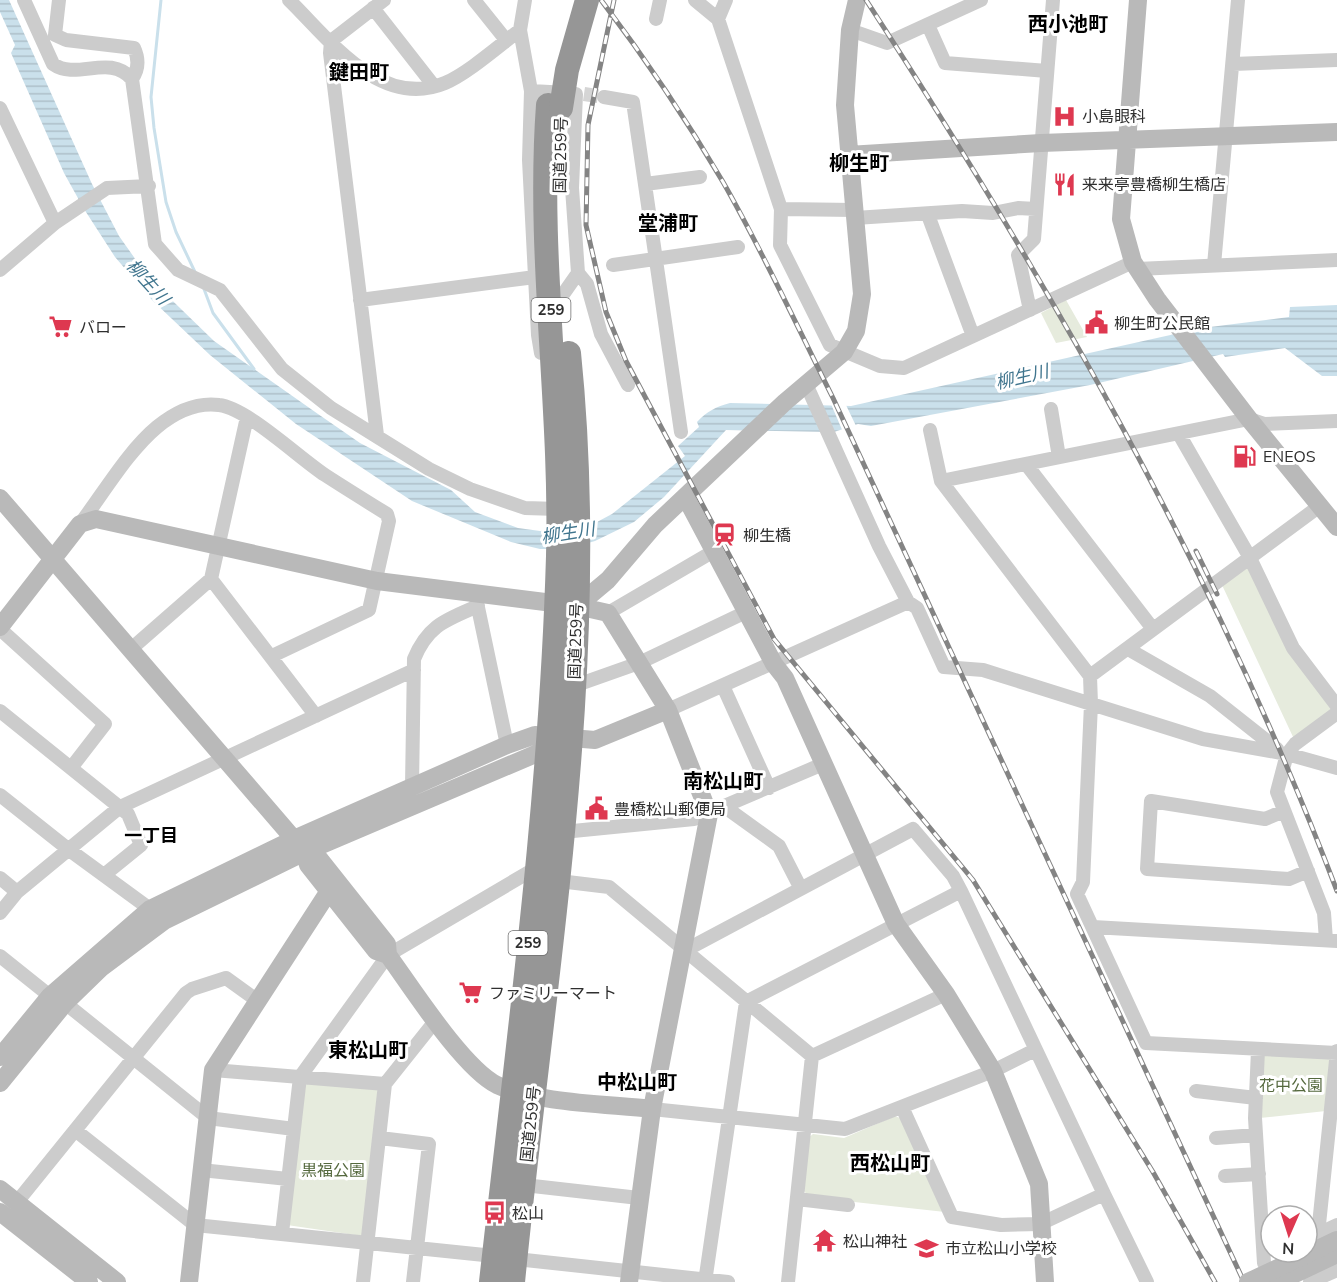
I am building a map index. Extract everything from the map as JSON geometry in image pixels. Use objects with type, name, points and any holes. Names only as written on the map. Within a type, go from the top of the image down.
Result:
[{"type":"highway","name":"国道259号","points":[[565,512],[577,434],[564,293],[558,162],[560,98],[555,63],[573,0]]},
{"type":"highway","name":"国道259号","points":[[507,1266],[523,1093],[536,868],[557,741],[568,550],[559,453],[545,165],[567,70],[587,0]]},
{"type":"highway","name":"国道259号","points":[[491,1282],[507,1266],[524,1185],[523,1093],[559,881],[564,832],[557,741],[574,686],[566,605]]},
{"type":"street","points":[[24,0],[53,64],[59,68],[71,70],[111,66],[127,74],[132,80],[149,186],[155,244],[171,265],[220,290],[282,369],[331,408],[429,469],[470,489],[525,508],[565,512]]},
{"type":"street","points":[[58,0],[55,35],[66,40],[134,48],[138,55],[137,72],[132,80]]},
{"type":"street","points":[[289,0],[353,63],[380,81],[408,88],[446,83],[520,30]]},
{"type":"street","points":[[474,0],[506,40]]},
{"type":"street","points":[[525,0],[520,30],[560,98],[572,188],[579,273],[587,284],[602,334],[628,385]]},
{"type":"street","points":[[656,19],[660,0]]},
{"type":"street","points":[[695,0],[718,19],[781,209],[780,245],[831,345],[880,366],[904,368],[1135,265],[1214,266],[1337,260]]},
{"type":"street","points":[[718,19],[726,0]]},
{"type":"street","points":[[566,605],[608,580],[655,525],[844,351],[856,331],[861,306],[844,105],[850,30],[857,0]]},
{"type":"street","points":[[850,30],[887,43],[981,0]]},
{"type":"street","points":[[1030,310],[1018,255],[1034,239],[1053,0]]},
{"type":"street","points":[[1090,676],[1249,556],[1331,516],[1204,362],[1135,265],[1121,219],[1138,0]]},
{"type":"street","points":[[1214,266],[1238,0]]},
{"type":"street","points":[[377,435],[334,92],[330,53],[332,41],[378,4],[434,86]]},
{"type":"street","points":[[927,25],[945,63],[1047,71]]},
{"type":"street","points":[[1233,64],[1337,60]]},
{"type":"street","points":[[604,97],[633,102],[681,432]]},
{"type":"street","points":[[553,352],[541,353],[538,341],[529,160],[560,98]]},
{"type":"street","points":[[0,108],[55,224]]},
{"type":"street","points":[[848,155],[1041,143],[1337,132]]},
{"type":"street","points":[[645,184],[700,177]]},
{"type":"street","points":[[0,270],[68,212],[107,188],[149,186]]},
{"type":"street","points":[[781,209],[854,214],[928,215],[962,211],[993,213],[1018,208],[1036,209]]},
{"type":"street","points":[[928,215],[973,336]]},
{"type":"street","points":[[613,265],[738,248]]},
{"type":"street","points":[[564,293],[579,273]]},
{"type":"street","points":[[360,300],[535,277]]},
{"type":"street","points":[[806,384],[908,602],[917,609],[944,667],[983,670],[1203,739],[1287,754],[1337,768]]},
{"type":"street","points":[[71,768],[105,724],[0,628],[144,440],[172,416],[190,407],[220,405],[247,417],[324,475],[387,514],[389,521],[369,610],[272,656]]},
{"type":"street","points":[[1051,409],[1059,457]]},
{"type":"street","points":[[131,649],[211,579],[247,417]]},
{"type":"street","points":[[941,481],[1249,419],[1264,424],[1337,421]]},
{"type":"street","points":[[930,430],[941,481],[1090,676],[1091,704],[1083,882],[1077,894],[1146,1043],[1337,1052],[1331,1162],[1319,1209]]},
{"type":"street","points":[[1179,434],[1249,556],[1293,648],[1337,706]]},
{"type":"street","points":[[1026,464],[1153,629]]},
{"type":"street","points":[[0,498],[299,845],[308,865],[376,951],[387,955],[436,1020],[484,1077],[523,1093],[845,1129],[993,1071],[1035,1050]]},
{"type":"street","points":[[686,498],[774,664],[785,678],[896,924],[946,994],[993,1071],[1039,1184],[1045,1282]]},
{"type":"street","points":[[80,524],[96,519],[377,581],[476,600],[566,605],[608,613],[714,551]]},
{"type":"street","points":[[211,579],[316,716]]},
{"type":"street","points":[[412,786],[414,659],[422,641],[431,630],[476,600]]},
{"type":"street","points":[[476,600],[507,745]]},
{"type":"street","points":[[0,1083],[58,1000],[164,921],[299,845],[412,786],[507,745],[535,735],[557,741],[595,741],[774,664],[908,602]]},
{"type":"street","points":[[574,686],[639,663],[746,612]]},
{"type":"street","points":[[608,613],[668,710],[717,811],[779,846],[800,887]]},
{"type":"street","points":[[1128,649],[1210,696],[1270,745],[1287,754]]},
{"type":"street","points":[[0,913],[17,892],[120,807],[414,670]]},
{"type":"street","points":[[723,686],[769,788]]},
{"type":"street","points":[[0,711],[128,814],[141,845],[104,875]]},
{"type":"street","points":[[1093,927],[1331,940],[1324,914],[1277,792],[1287,754],[1295,744],[1337,713]]},
{"type":"street","points":[[0,1057],[150,909],[299,845],[557,741]]},
{"type":"street","points":[[564,832],[694,819],[823,764]]},
{"type":"street","points":[[0,795],[68,849],[150,909]]},
{"type":"street","points":[[1284,811],[1265,819],[1152,801],[1148,869],[1289,879],[1308,871]]},
{"type":"street","points":[[630,1277],[652,1109],[684,951],[717,811]]},
{"type":"street","points":[[684,951],[800,887],[913,829],[953,876],[961,891],[1147,1282]]},
{"type":"street","points":[[299,845],[318,857],[326,866],[387,944],[387,955]]},
{"type":"street","points":[[282,1233],[300,1077],[387,955],[536,868]]},
{"type":"street","points":[[0,878],[17,892]]},
{"type":"street","points":[[559,881],[609,888],[812,1056]]},
{"type":"street","points":[[189,1282],[213,1070],[329,891]]},
{"type":"street","points":[[746,1002],[961,891]]},
{"type":"street","points":[[0,956],[208,1118],[294,1129]]},
{"type":"street","points":[[17,1202],[192,988],[226,978],[258,1001]]},
{"type":"street","points":[[812,1056],[946,994]]},
{"type":"street","points":[[705,1281],[746,1002]]},
{"type":"street","points":[[363,1282],[385,1084],[436,1020]]},
{"type":"street","points":[[1258,1050],[1256,1135],[1261,1204]]},
{"type":"street","points":[[788,1282],[812,1056]]},
{"type":"street","points":[[213,1070],[385,1084]]},
{"type":"street","points":[[1196,1091],[1256,1098]]},
{"type":"street","points":[[902,1107],[952,1217],[1001,1225],[1040,1224],[1104,1194]]},
{"type":"street","points":[[75,1130],[195,1225],[417,1248],[507,1266],[630,1277],[728,1282]]},
{"type":"street","points":[[1216,1138],[1256,1135]]},
{"type":"street","points":[[380,1138],[429,1144],[413,1282]]},
{"type":"street","points":[[201,1170],[288,1179]]},
{"type":"street","points":[[1226,1176],[1259,1174]]},
{"type":"street","points":[[524,1185],[639,1198]]},
{"type":"street","points":[[0,1189],[117,1282]]},
{"type":"street","points":[[797,1199],[848,1205]]},
{"type":"street","points":[[0,1212],[89,1282]]},
{"type":"street","points":[[1319,1234],[1337,1226]]},
{"type":"street","points":[[1248,1282],[1337,1240]]},
{"type":"street","points":[[1278,1282],[1337,1254]]},
{"type":"street","points":[[1310,1282],[1337,1269]]},
{"type":"green space","points":[[1066,300],[1087,337],[1056,343],[1041,313]]},
{"type":"green space","points":[[1246,567],[1251,568],[1333,709],[1294,739],[1222,585]]},
{"type":"green space","name":"花中公園","points":[[1266,1053],[1331,1058],[1326,1111],[1260,1118],[1262,1057]]},
{"type":"green space","name":"黒福公園","points":[[309,1083],[378,1089],[362,1236],[287,1225],[304,1086]]},
{"type":"green space","points":[[895,1116],[900,1118],[945,1212],[809,1197],[804,1191],[808,1138],[813,1134],[844,1138]]},
{"type":"water","name":"柳生川","points":[[0,0],[9,0],[92,184],[119,236],[148,277],[214,341],[360,443],[451,490],[475,512],[518,528],[540,531],[597,522],[612,514],[685,456],[678,446],[699,427],[697,422],[701,418],[712,410],[730,403],[851,406],[1202,328],[1289,317],[1290,307],[1337,305],[1337,376],[1322,376],[1285,348],[1225,357],[1223,354],[1090,385],[871,426],[858,424],[834,432],[726,430],[664,497],[634,522],[595,541],[567,549],[540,549],[511,542],[412,501],[296,424],[210,355],[152,300],[115,257],[64,173],[11,53],[15,45],[0,12]]},
{"type":"pier","points":[[845,403],[857,428],[843,432],[831,404]]},
{"type":"waterway","points":[[161,0],[151,97],[154,128],[166,202],[176,232],[195,272]]},
{"type":"waterway","points":[[204,289],[213,313],[254,369]]},
{"type":"tunnel","points":[[584,94],[604,97]]},
{"type":"railway","points":[[601,0],[665,89],[709,158],[780,289],[833,398],[1244,1282]]},
{"type":"railway","points":[[614,0],[588,125],[586,225],[606,312],[626,361],[774,639],[973,880],[1153,1172],[1215,1282]]},
{"type":"railway","points":[[866,0],[1000,214],[1125,433],[1239,658],[1290,774],[1337,891]]},
{"type":"railway","points":[[1196,551],[1217,594]]},
{"type":"place","name":"小島眼科","points":[[1064,116]]},
{"type":"place","name":"来来亭豊橋柳生橋店","points":[[1064,184]]},
{"type":"place","name":"柳生町公民館","points":[[1096,323]]},
{"type":"place","name":"バロー","points":[[61,327]]},
{"type":"place","name":"ENEOS","points":[[1245,456]]},
{"type":"place","name":"柳生橋","points":[[725,535]]},
{"type":"place","name":"豊橋松山郵便局","points":[[596,809]]},
{"type":"place","name":"ファミリーマート","points":[[471,993]]},
{"type":"place","name":"松山","points":[[494,1213]]},
{"type":"place","name":"松山神社","points":[[825,1241]]},
{"type":"place","name":"市立松山小学校","points":[[927,1248]]},
{"type":"district","name":"西小池町","points":[[1068,24]]},
{"type":"district","name":"鍵田町","points":[[359,72]]},
{"type":"district","name":"柳生町","points":[[859,163]]},
{"type":"district","name":"堂浦町","points":[[668,223]]},
{"type":"district","name":"南松山町","points":[[723,781]]},
{"type":"district","name":"一丁目","points":[[151,836]]},
{"type":"district","name":"東松山町","points":[[368,1050]]},
{"type":"district","name":"中松山町","points":[[637,1082]]},
{"type":"district","name":"西松山町","points":[[890,1163]]}]
